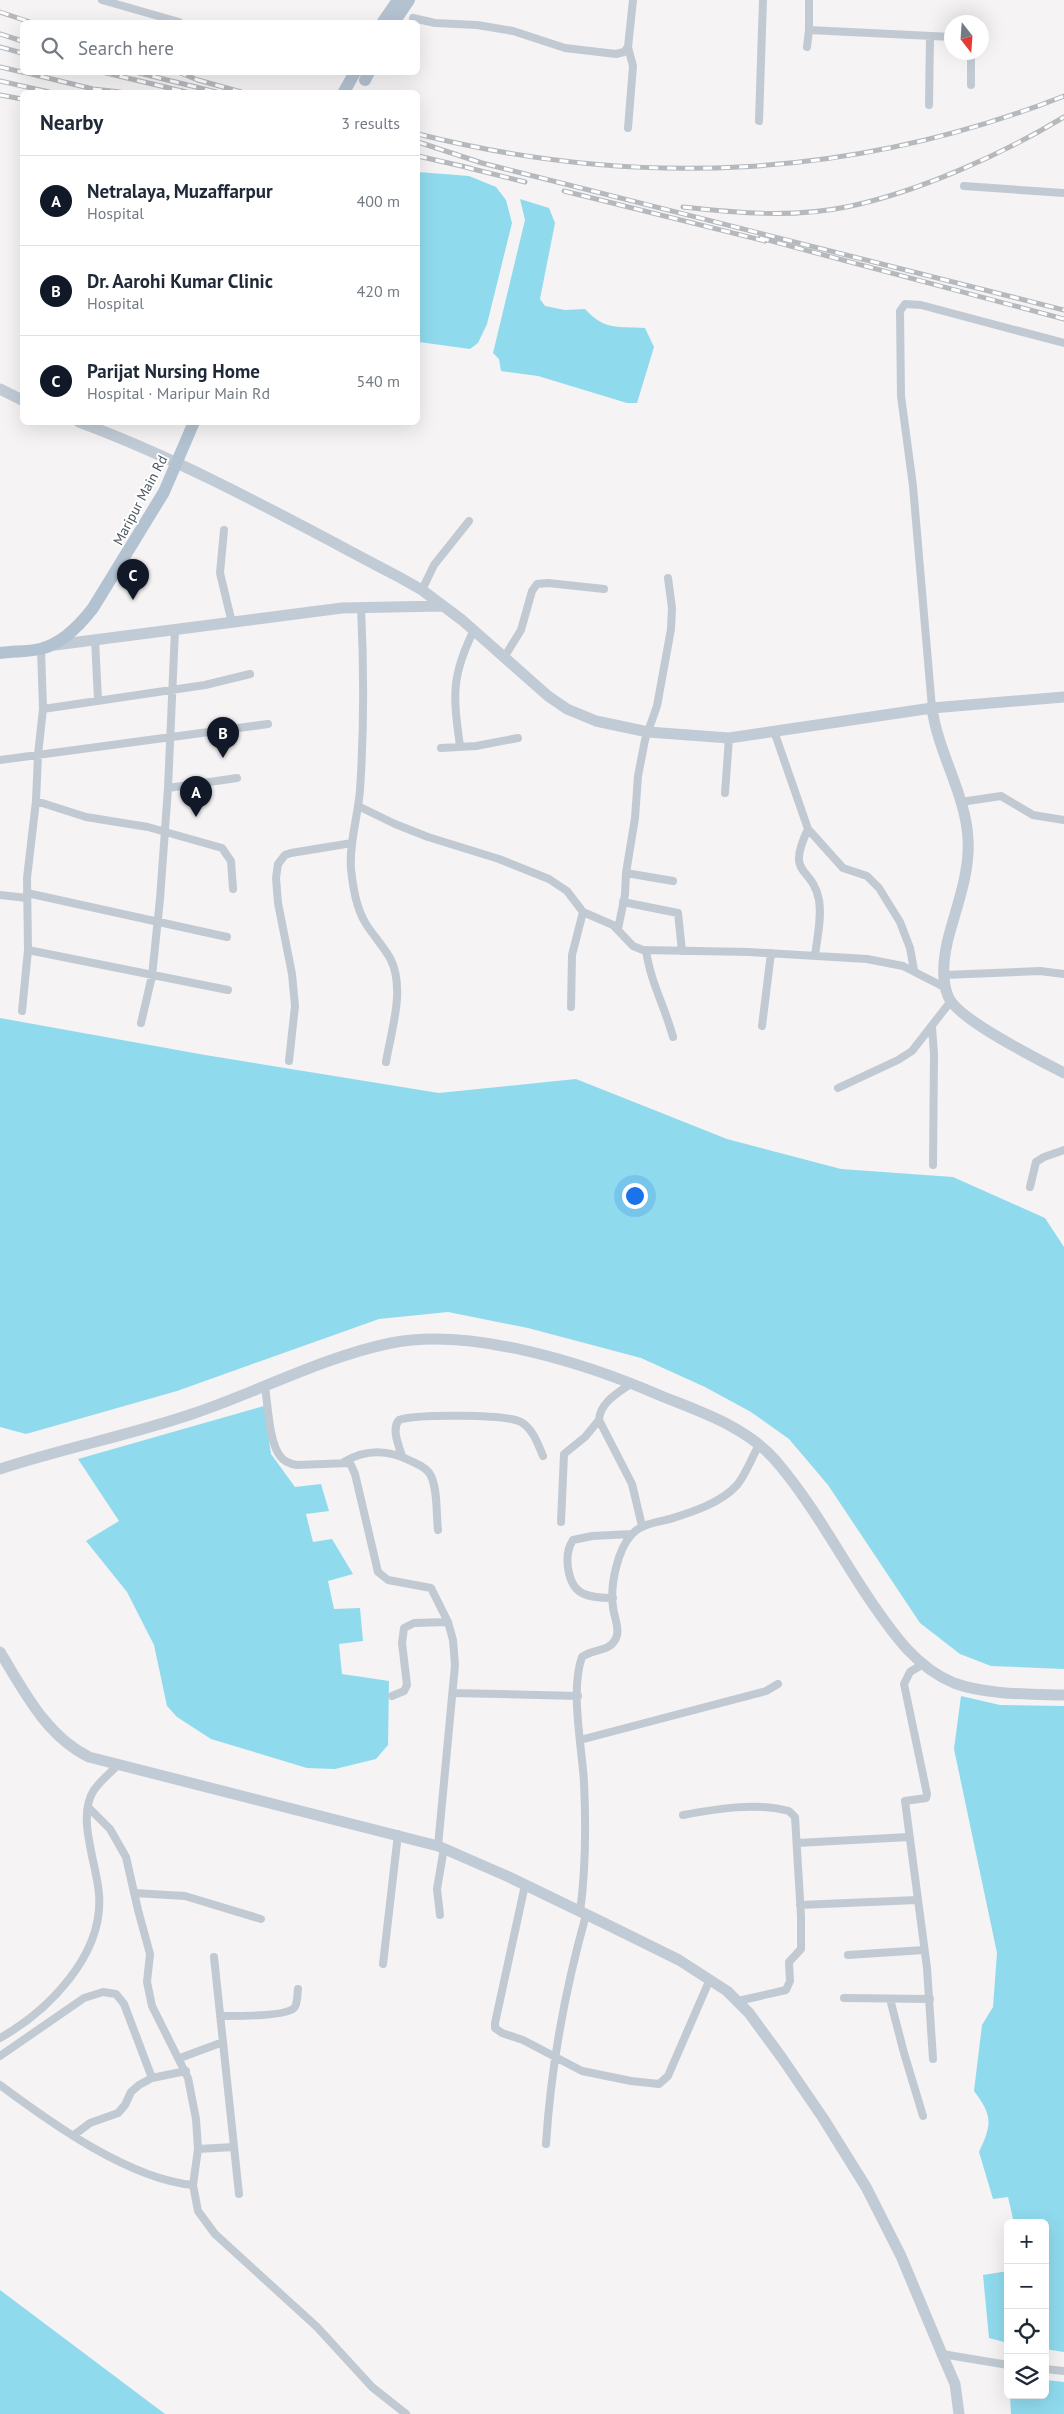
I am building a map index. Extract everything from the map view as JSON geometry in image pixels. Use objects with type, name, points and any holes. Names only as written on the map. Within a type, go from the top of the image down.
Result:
[{"type":"main road","points":[[374,20],[388,0]]},
{"type":"main road","points":[[383,20],[398,0]]},
{"type":"main road","points":[[395,20],[409,0]]},
{"type":"main road","points":[[346,90],[363,75]]},
{"type":"main road","name":"Maripur Main Rd","points":[[41,649],[71,632],[93,608],[154,512],[178,463],[193,425]]},
{"type":"main road","points":[[0,653],[41,649]]},
{"type":"street","points":[[102,0],[172,20]]},
{"type":"street","points":[[628,128],[634,66],[628,47],[633,0]]},
{"type":"street","points":[[759,121],[763,0]]},
{"type":"street","points":[[807,47],[810,30],[809,0]]},
{"type":"street","points":[[413,18],[435,23],[512,31],[565,48],[590,53],[616,54],[624,52],[628,47]]},
{"type":"street","points":[[810,30],[944,37]]},
{"type":"street","points":[[929,105],[930,36]]},
{"type":"street","points":[[971,60],[971,85]]},
{"type":"street","points":[[964,186],[1064,193]]},
{"type":"street","points":[[1064,343],[921,305],[905,304],[900,311],[901,396],[913,486],[932,708],[946,764],[961,802],[967,824],[968,858],[950,931],[944,975],[946,988],[951,1001],[957,1008],[1016,1048],[1064,1073]]},
{"type":"street","points":[[0,389],[20,399]]},
{"type":"street","points":[[87,425],[178,463],[422,590],[505,656],[548,696],[567,709],[596,721],[648,732],[729,738],[932,708],[1064,697]]},
{"type":"street","points":[[422,590],[434,565],[469,521]]},
{"type":"street","points":[[224,530],[220,573],[232,622]]},
{"type":"street","points":[[618,929],[635,818],[638,776],[648,732],[657,706],[671,629],[672,608],[668,578]]},
{"type":"street","points":[[505,656],[521,630],[532,591],[537,584],[548,582],[604,588]]},
{"type":"street","points":[[22,1011],[28,950],[27,878],[36,802],[38,755],[43,709],[41,649],[67,642],[342,608],[442,606]]},
{"type":"street","points":[[361,608],[362,745],[351,868],[358,908],[364,922],[390,958],[394,971],[396,1004],[386,1062]]},
{"type":"street","points":[[141,1023],[152,976],[168,788],[175,630]]},
{"type":"street","points":[[460,746],[455,704],[456,672],[462,653],[474,630]]},
{"type":"street","points":[[95,639],[98,700]]},
{"type":"street","points":[[43,709],[205,685],[250,674]]},
{"type":"street","points":[[0,760],[268,724]]},
{"type":"street","points":[[774,732],[808,829],[843,868],[867,876],[879,888],[900,922],[910,948],[914,970]]},
{"type":"street","points":[[440,748],[476,746],[518,738]]},
{"type":"street","points":[[724,793],[729,738]]},
{"type":"street","points":[[168,788],[237,778]]},
{"type":"street","points":[[961,802],[1001,796],[1033,815],[1064,820]]},
{"type":"street","points":[[36,802],[86,817],[133,824],[215,845],[226,851],[231,861],[232,889]]},
{"type":"street","points":[[358,806],[428,837],[540,874],[562,887],[583,912],[606,921],[618,929],[633,946],[646,950],[772,953],[867,959],[914,970],[946,988]]},
{"type":"street","points":[[808,829],[800,848],[798,862],[803,873],[814,887],[819,901],[815,956]]},
{"type":"street","points":[[288,1061],[294,1006],[289,958],[278,903],[276,878],[278,864],[285,855],[291,853],[352,843]]},
{"type":"street","points":[[626,873],[673,881]]},
{"type":"street","points":[[0,895],[27,895],[156,920],[227,937]]},
{"type":"street","points":[[623,902],[678,913],[682,951]]},
{"type":"street","points":[[571,1007],[572,955],[583,912]]},
{"type":"street","points":[[28,950],[228,990]]},
{"type":"street","points":[[646,950],[650,976],[665,1010],[673,1037]]},
{"type":"street","points":[[762,1026],[772,953]]},
{"type":"street","points":[[944,975],[1040,971],[1064,974]]},
{"type":"street","points":[[838,1088],[912,1051],[951,1001]]},
{"type":"street","points":[[932,1027],[934,1054],[933,1165]]},
{"type":"street","points":[[1030,1187],[1036,1162],[1064,1150]]},
{"type":"street","points":[[0,1469],[69,1448],[175,1420],[362,1350],[421,1339],[445,1340],[518,1350],[577,1364],[632,1383],[722,1422],[758,1444],[774,1459],[793,1482],[890,1629],[901,1643],[923,1664],[955,1683],[979,1688],[1064,1695]]},
{"type":"street","points":[[632,1383],[606,1402],[599,1414],[599,1420],[632,1484],[642,1526]]},
{"type":"street","points":[[264,1387],[275,1445],[280,1456],[290,1464],[297,1465],[350,1463],[354,1468],[378,1572],[388,1580],[431,1588],[448,1622],[454,1653],[453,1693],[437,1889],[440,1915]]},
{"type":"street","points":[[402,1456],[396,1433],[396,1426],[399,1420],[468,1416],[519,1420],[535,1437],[543,1456]]},
{"type":"street","points":[[561,1522],[564,1454],[585,1437],[599,1420]]},
{"type":"street","points":[[546,2144],[554,2057],[566,1988],[583,1913],[584,1783],[578,1696],[582,1657],[592,1651],[606,1647],[615,1640],[617,1628],[612,1598],[620,1558],[632,1534],[642,1526],[693,1511],[730,1491],[742,1477],[758,1444]]},
{"type":"street","points":[[344,1462],[353,1456],[371,1452],[391,1452],[402,1456],[430,1474],[438,1530]]},
{"type":"street","points":[[612,1598],[594,1597],[579,1591],[568,1570],[570,1544],[572,1540],[583,1537],[632,1534]]},
{"type":"street","points":[[392,1696],[404,1690],[407,1685],[402,1643],[404,1628],[414,1623],[448,1622]]},
{"type":"street","points":[[0,1652],[53,1732],[76,1751],[118,1765],[398,1834],[441,1847],[525,1885],[678,1960],[710,1979],[738,2001],[786,2064],[866,2186],[901,2256],[942,2354],[954,2384],[959,2414]]},
{"type":"street","points":[[923,1664],[910,1672],[904,1684],[928,1794],[926,1798],[905,1801],[930,1999],[932,2058]]},
{"type":"street","points":[[580,1740],[766,1691],[778,1684]]},
{"type":"street","points":[[453,1693],[578,1696]]},
{"type":"street","points":[[0,2038],[22,2024],[49,2001],[72,1974],[89,1945],[97,1920],[99,1894],[88,1831],[88,1808],[94,1790],[118,1765]]},
{"type":"street","points":[[88,1808],[110,1830],[122,1846],[150,1954],[147,1982],[152,2006],[164,2033],[186,2071],[194,2104],[198,2150],[193,2185],[198,2211],[216,2234],[308,2318],[372,2388],[406,2414]]},
{"type":"street","points":[[683,1815],[734,1808],[783,1809],[790,1811],[795,1817],[801,1949],[789,1962],[788,1986],[782,1992],[738,2001]]},
{"type":"street","points":[[383,1964],[398,1834]]},
{"type":"street","points":[[797,1843],[909,1837]]},
{"type":"street","points":[[525,1885],[495,2028],[502,2033],[523,2040],[582,2071],[607,2077],[655,2084],[663,2082],[668,2076],[710,1979]]},
{"type":"street","points":[[134,1893],[185,1896],[261,1919]]},
{"type":"street","points":[[800,1905],[917,1900]]},
{"type":"street","points":[[848,1955],[924,1950]]},
{"type":"street","points":[[214,1957],[239,2194]]},
{"type":"street","points":[[220,2016],[276,2014],[292,2010],[297,2002],[298,1990]]},
{"type":"street","points":[[0,2056],[84,1998],[110,1992],[116,1994],[124,2004],[152,2078]]},
{"type":"street","points":[[844,1998],[930,1999]]},
{"type":"street","points":[[890,1999],[923,2116]]},
{"type":"street","points":[[180,2058],[223,2042]]},
{"type":"street","points":[[74,2134],[90,2123],[118,2113],[131,2092],[152,2078],[186,2071]]},
{"type":"street","points":[[0,2085],[101,2151],[151,2176],[193,2185]]},
{"type":"street","points":[[198,2150],[234,2147]]},
{"type":"street","points":[[942,2354],[1004,2363]]},
{"type":"street","points":[[1049,2368],[1064,2370]]},
{"type":"water","points":[[420,172],[469,176],[496,187],[506,200],[512,223],[487,324],[478,343],[470,349],[420,342]]},
{"type":"water","points":[[520,199],[549,208],[555,223],[540,299],[545,306],[565,310],[585,309],[599,321],[612,326],[645,328],[654,347],[637,403],[627,403],[538,376],[501,371],[499,359],[493,353],[525,220]]},
{"type":"water","points":[[0,1018],[205,1055],[439,1093],[576,1079],[727,1139],[841,1169],[953,1177],[1045,1218],[1064,1247],[1064,1669],[991,1666],[960,1654],[920,1623],[828,1485],[789,1439],[751,1412],[705,1387],[641,1358],[528,1328],[448,1312],[379,1319],[177,1391],[26,1434],[0,1427]]},
{"type":"water","points":[[264,1406],[271,1454],[295,1487],[321,1484],[329,1511],[306,1514],[313,1542],[332,1539],[353,1574],[328,1581],[334,1609],[360,1608],[363,1641],[339,1644],[342,1674],[389,1681],[388,1745],[376,1759],[335,1769],[307,1768],[211,1739],[177,1717],[167,1706],[154,1645],[127,1592],[86,1541],[119,1521],[78,1459]]},
{"type":"water","points":[[961,1696],[1000,1705],[1064,1706],[1064,2352],[1049,2350],[1049,2219],[1013,2219],[1008,2197],[993,2199],[979,2152],[988,2127],[988,2120],[985,2107],[974,2091],[982,2025],[993,2007],[997,1953],[954,1749]]},
{"type":"water","points":[[1004,2272],[1004,2342],[989,2338],[983,2275]]},
{"type":"water","points":[[0,2290],[165,2414],[0,2414]]},
{"type":"water","points":[[1049,2380],[1064,2382],[1064,2414],[1011,2414],[1010,2399],[1049,2399]]},
{"type":"railway","points":[[0,12],[24,20]]},
{"type":"railway","points":[[0,34],[20,40]]},
{"type":"railway","points":[[0,47],[20,52]]},
{"type":"railway","points":[[0,67],[20,72]]},
{"type":"railway","points":[[35,75],[102,90]]},
{"type":"railway","points":[[115,75],[178,90]]},
{"type":"railway","points":[[147,75],[208,90]]},
{"type":"railway","points":[[186,75],[198,80]]},
{"type":"railway","points":[[198,80],[234,90]]},
{"type":"railway","points":[[0,81],[40,90]]},
{"type":"railway","points":[[0,95],[20,99]]},
{"type":"railway","points":[[420,134],[500,152],[581,163],[663,168],[744,167],[825,159],[905,145],[985,124],[1064,96]]},
{"type":"railway","points":[[683,207],[744,213],[785,213],[826,210],[873,201],[958,171],[1014,145],[1064,117]]},
{"type":"railway","points":[[420,143],[482,163],[1064,310]]},
{"type":"railway","points":[[420,156],[470,168]]},
{"type":"railway","points":[[465,167],[525,182]]},
{"type":"railway","points":[[564,191],[765,241]]},
{"type":"railway","points":[[760,238],[1064,319]]},
{"type":"place","name":"Parijat Nursing Home","points":[[133,600]]},
{"type":"place","name":"Dr. Aarohi Kumar Clinic","points":[[223,758]]},
{"type":"place","name":"Netralaya, Muzaffarpur","points":[[196,817]]}]
